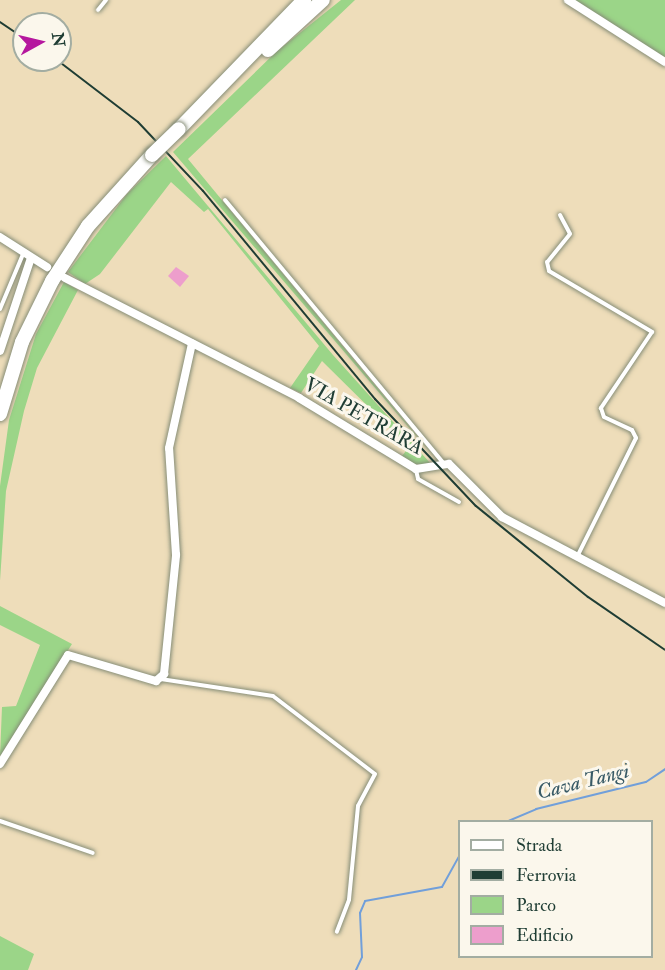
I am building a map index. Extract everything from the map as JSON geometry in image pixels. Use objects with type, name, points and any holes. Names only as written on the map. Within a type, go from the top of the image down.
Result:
[{"type":"highway","points":[[0,414],[15,361],[47,289],[88,226],[152,155],[238,73],[304,0]]},
{"type":"highway","points":[[269,40],[312,0]]},
{"type":"highway","points":[[238,73],[323,0]]},
{"type":"highway","points":[[294,26],[331,0]]},
{"type":"street","points":[[568,0],[665,62]]},
{"type":"street","points":[[0,237],[47,267]]},
{"type":"street","points":[[0,351],[31,258]]},
{"type":"street","name":"VIA PETRARA","points":[[65,278],[299,398],[416,469],[444,463],[502,517],[576,559],[665,603]]},
{"type":"street","points":[[0,764],[68,655],[161,679],[176,555],[169,448],[192,343]]},
{"type":"lane","points":[[98,10],[106,0]]},
{"type":"lane","points":[[225,200],[444,463]]},
{"type":"lane","points":[[560,214],[570,234],[547,262],[549,271],[652,332],[601,408],[604,417],[632,430],[636,438],[576,559]]},
{"type":"lane","points":[[0,309],[24,253]]},
{"type":"lane","points":[[416,469],[418,479],[459,502]]},
{"type":"lane","points":[[161,679],[273,696],[375,774],[358,806],[349,900],[337,932]]},
{"type":"lane","points":[[0,821],[93,853]]},
{"type":"green space","points":[[341,0],[355,0],[188,159],[436,459],[173,152],[276,52]]},
{"type":"green space","points":[[574,0],[665,0],[665,59]]},
{"type":"green space","points":[[166,156],[333,355],[431,464],[414,464],[402,456],[409,447],[322,361],[301,393],[290,388],[319,346],[208,209],[204,212],[171,182],[100,274],[85,284],[68,272],[127,194]]},
{"type":"green space","points":[[64,282],[78,290],[37,368],[24,411],[6,491],[0,581],[0,486],[9,420],[36,334]]},
{"type":"green space","points":[[0,606],[72,644],[0,756],[2,707],[16,706],[40,645],[0,625]]},
{"type":"green space","points":[[0,936],[34,954],[28,970],[0,970]]},
{"type":"building","points":[[176,267],[189,276],[180,287],[168,276]]},
{"type":"waterway","name":"Cava Tangi","points":[[511,820],[536,809],[646,782],[665,769]]},
{"type":"waterway","name":"Cava Tangi","points":[[356,970],[362,957],[360,913],[365,901],[442,887],[458,859]]},
{"type":"railway","points":[[0,22],[12,30]]},
{"type":"railway","points":[[72,71],[138,122],[203,191],[375,399],[476,506],[588,597],[665,650]]}]
